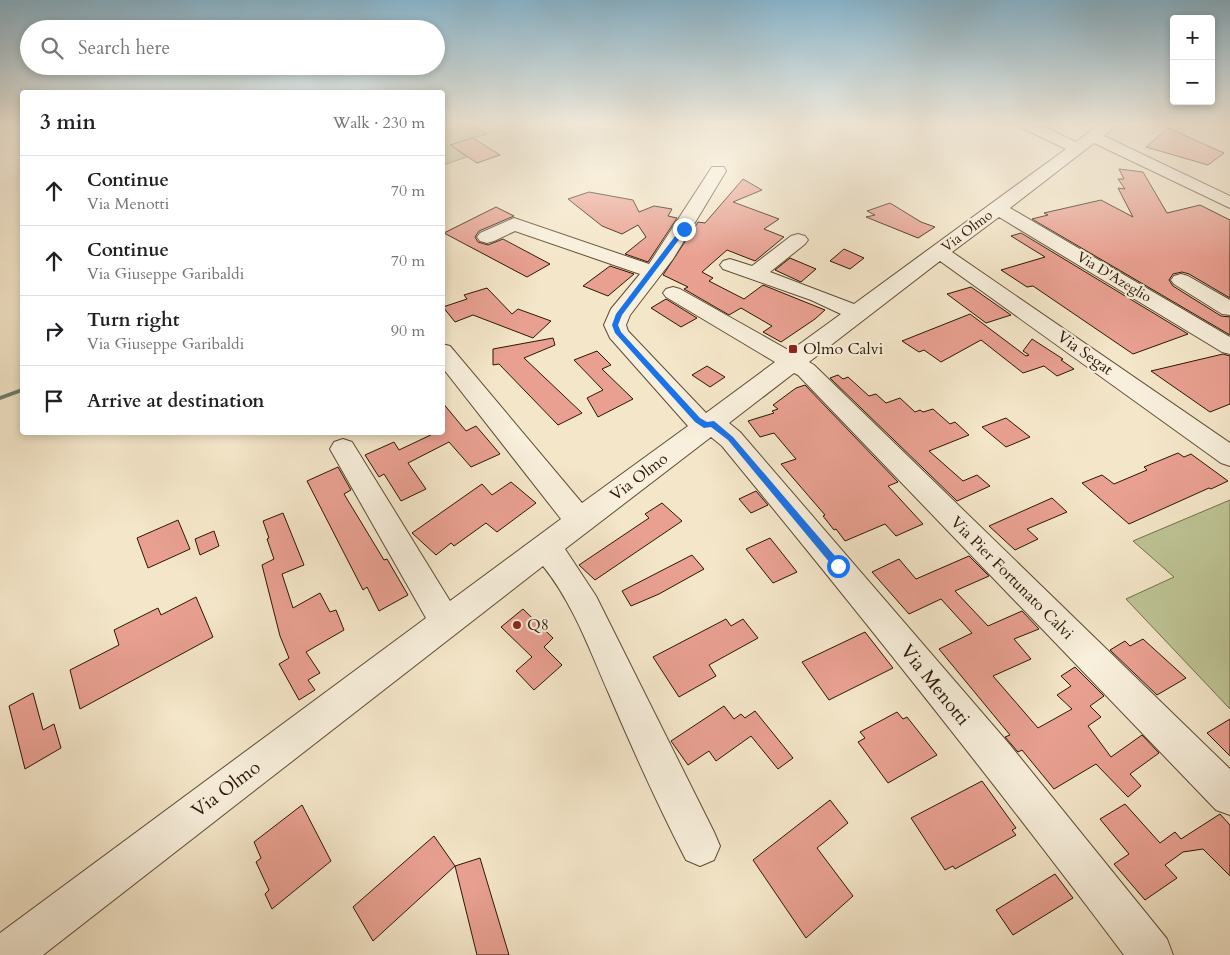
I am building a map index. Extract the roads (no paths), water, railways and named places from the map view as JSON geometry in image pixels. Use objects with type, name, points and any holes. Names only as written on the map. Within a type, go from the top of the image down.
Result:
[{"type":"street","name":"Via Olmo","points":[[7,955],[545,547],[1050,169]]},
{"type":"street","points":[[1160,169],[1230,203]]},
{"type":"street","points":[[488,237],[514,224],[651,271],[663,259],[684,229],[718,171]]},
{"type":"street","name":"Via D'Azeglio","points":[[997,208],[1230,347]]},
{"type":"street","points":[[756,274],[798,240]]},
{"type":"street","name":"Via Segat","points":[[938,253],[952,259],[1227,450]]},
{"type":"street","points":[[730,265],[818,296],[857,314]]},
{"type":"street","name":"Via Menotti","points":[[651,271],[619,314],[615,325],[618,333],[689,411],[731,438],[1052,827],[1151,955]]},
{"type":"street","points":[[1181,280],[1230,309]]},
{"type":"street","points":[[673,292],[793,361]]},
{"type":"street","points":[[445,355],[580,521]]},
{"type":"street","name":"Via Pier Fortunato Calvi","points":[[793,361],[806,370],[1230,796]]},
{"type":"street","points":[[343,450],[446,623]]},
{"type":"street","points":[[545,547],[557,560],[584,604],[676,801],[700,846]]},
{"type":"waterway","points":[[0,398],[20,391]]},
{"type":"place","name":"Olmo Calvi","points":[[793,349]]},
{"type":"place","name":"Q8","points":[[517,625]]}]
